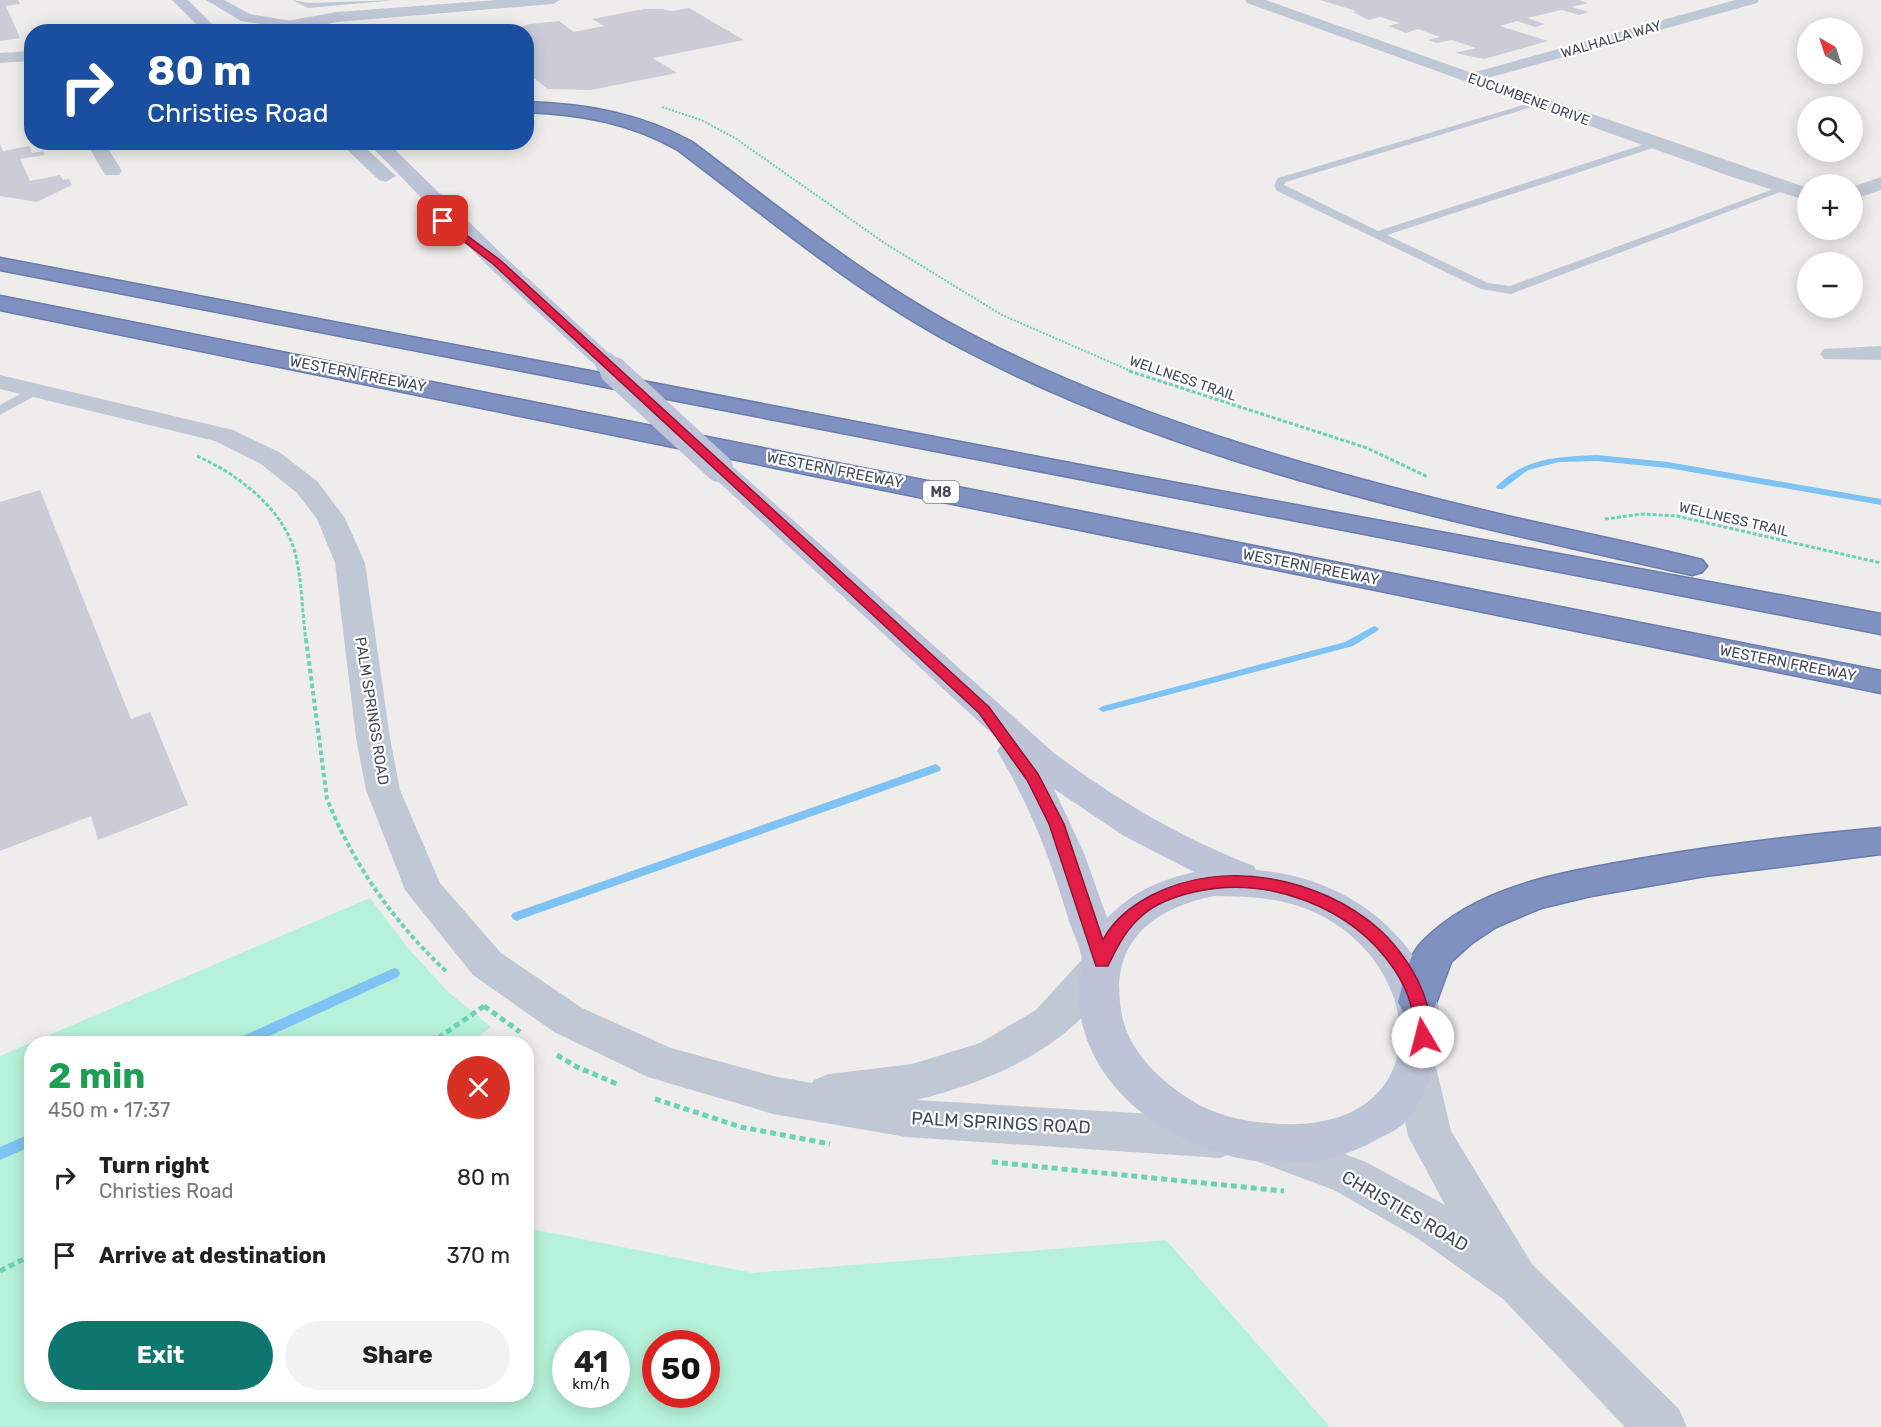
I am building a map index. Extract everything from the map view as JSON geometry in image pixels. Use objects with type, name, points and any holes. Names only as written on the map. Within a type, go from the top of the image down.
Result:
[{"type":"highway","points":[[534,108],[596,113],[658,130],[685,146],[854,272],[905,307],[968,342],[1036,373],[1201,439],[1293,469],[1445,511],[1881,608]]},
{"type":"highway","points":[[0,264],[1881,624]]},
{"type":"highway","name":"WESTERN FREEWAY","points":[[0,303],[1881,682]]},
{"type":"highway","points":[[1418,1002],[1426,970],[1435,953],[1449,940],[1502,908],[1551,889],[1729,857],[1881,841]]},
{"type":"main road","points":[[179,0],[201,24]]},
{"type":"main road","points":[[211,0],[246,18],[269,24]]},
{"type":"main road","points":[[211,0],[237,24]]},
{"type":"main road","points":[[357,150],[408,194],[496,262]]},
{"type":"main road","points":[[370,150],[386,165],[408,194]]},
{"type":"main road","points":[[385,150],[496,262],[1042,761],[1117,817],[1198,861],[1256,882],[1299,891],[1329,904],[1374,934],[1401,966],[1418,1002],[1423,1037],[1416,1071],[1390,1110],[1346,1136],[1291,1146],[1240,1139],[1180,1117],[1139,1086],[1110,1047],[1097,1006],[1101,964],[1114,934],[1140,909],[1174,891],[1214,882],[1256,882]]},
{"type":"main road","points":[[984,710],[1033,778],[1056,824],[1101,964]]},
{"type":"street","points":[[304,24],[338,17],[459,4],[553,0]]},
{"type":"street","name":"EUCUMBENE DRIVE","points":[[1252,0],[1797,192]]},
{"type":"street","name":"WALHALLA WAY","points":[[1471,78],[1752,0]]},
{"type":"street","points":[[0,58],[24,56]]},
{"type":"street","points":[[100,150],[112,171]]},
{"type":"street","points":[[1863,190],[1881,183]]},
{"type":"street","points":[[1832,354],[1881,353]]},
{"type":"street","name":"PALM SPRINGS ROAD","points":[[0,382],[224,435],[270,458],[307,487],[331,518],[350,563],[373,738],[383,790],[424,890],[487,964],[568,1020],[663,1064],[773,1095],[906,1118],[1240,1139]]},
{"type":"street","name":"PALM SPRINGS ROAD","points":[[773,1095],[863,1091],[946,1075],[1005,1049],[1043,1028],[1101,964]]},
{"type":"street","name":"CHRISTIES ROAD","points":[[1416,1071],[1430,1136],[1465,1198],[1520,1283]]},
{"type":"street","name":"CHRISTIES ROAD","points":[[1240,1139],[1350,1176],[1432,1223],[1520,1283],[1661,1427]]},
{"type":"lane","points":[[296,0],[308,6],[392,0]]},
{"type":"lane","points":[[1540,103],[1282,180],[1279,185],[1281,189],[1485,286],[1511,290],[1783,189]]},
{"type":"lane","points":[[1377,235],[1655,144]]},
{"type":"lane","points":[[0,411],[34,390]]},
{"type":"path","name":"WELLNESS TRAIL","points":[[660,107],[701,120],[735,138],[917,265],[1012,320],[1139,375],[1367,448],[1428,478]]},
{"type":"path","points":[[187,452],[216,464],[263,499],[285,528],[294,550],[327,799],[337,827]]},
{"type":"path","name":"WELLNESS TRAIL","points":[[1599,519],[1642,514],[1677,516],[1881,563]]},
{"type":"path","points":[[441,1036],[484,1006]]},
{"type":"path","points":[[0,1271],[24,1259]]},
{"type":"green space","points":[[370,898],[408,948],[447,991],[491,1027],[479,1036],[47,1036]]},
{"type":"green space","points":[[24,1046],[24,1402],[534,1402],[534,1229],[753,1273],[1166,1240],[1330,1427],[0,1427],[0,1056]]},
{"type":"building","points":[[0,0],[18,0],[20,4],[6,6],[20,38],[0,41]]},
{"type":"building","points":[[1320,0],[1579,0],[1588,3],[1571,7],[1589,12],[1579,15],[1562,10],[1527,18],[1545,24],[1535,27],[1517,21],[1500,26],[1548,41],[1484,59],[1455,53],[1476,48],[1452,40],[1437,43],[1427,40],[1440,37],[1418,29],[1406,33],[1388,26],[1400,23],[1380,17],[1368,20],[1353,12],[1356,11]]},
{"type":"building","points":[[689,8],[744,40],[653,58],[677,73],[591,90],[548,89],[534,78],[534,24],[530,24],[559,21],[574,32],[604,26],[592,19],[644,9],[672,11]]},
{"type":"building","points":[[0,144],[3,151],[24,147],[24,150],[31,150],[32,153],[43,151],[45,155],[20,159],[30,181],[60,175],[63,180],[69,179],[72,185],[37,202],[0,196]]},
{"type":"building","points":[[40,490],[131,719],[150,712],[188,805],[98,840],[91,816],[0,851],[0,502]]},
{"type":"waterway","points":[[1500,487],[1525,468],[1559,459],[1597,458],[1668,465],[1881,502]]},
{"type":"waterway","points":[[1103,709],[1349,644],[1374,629]]},
{"type":"waterway","points":[[517,916],[936,768]]},
{"type":"waterway","points":[[256,1036],[394,973]]},
{"type":"waterway","points":[[0,1154],[24,1143]]},
{"type":"route","points":[[443,221],[496,262],[984,710],[1033,778],[1056,824],[1102,961],[1114,934],[1140,909],[1174,891],[1214,882],[1256,882],[1299,891],[1338,909],[1374,934],[1401,966],[1418,1002],[1423,1037]]}]
